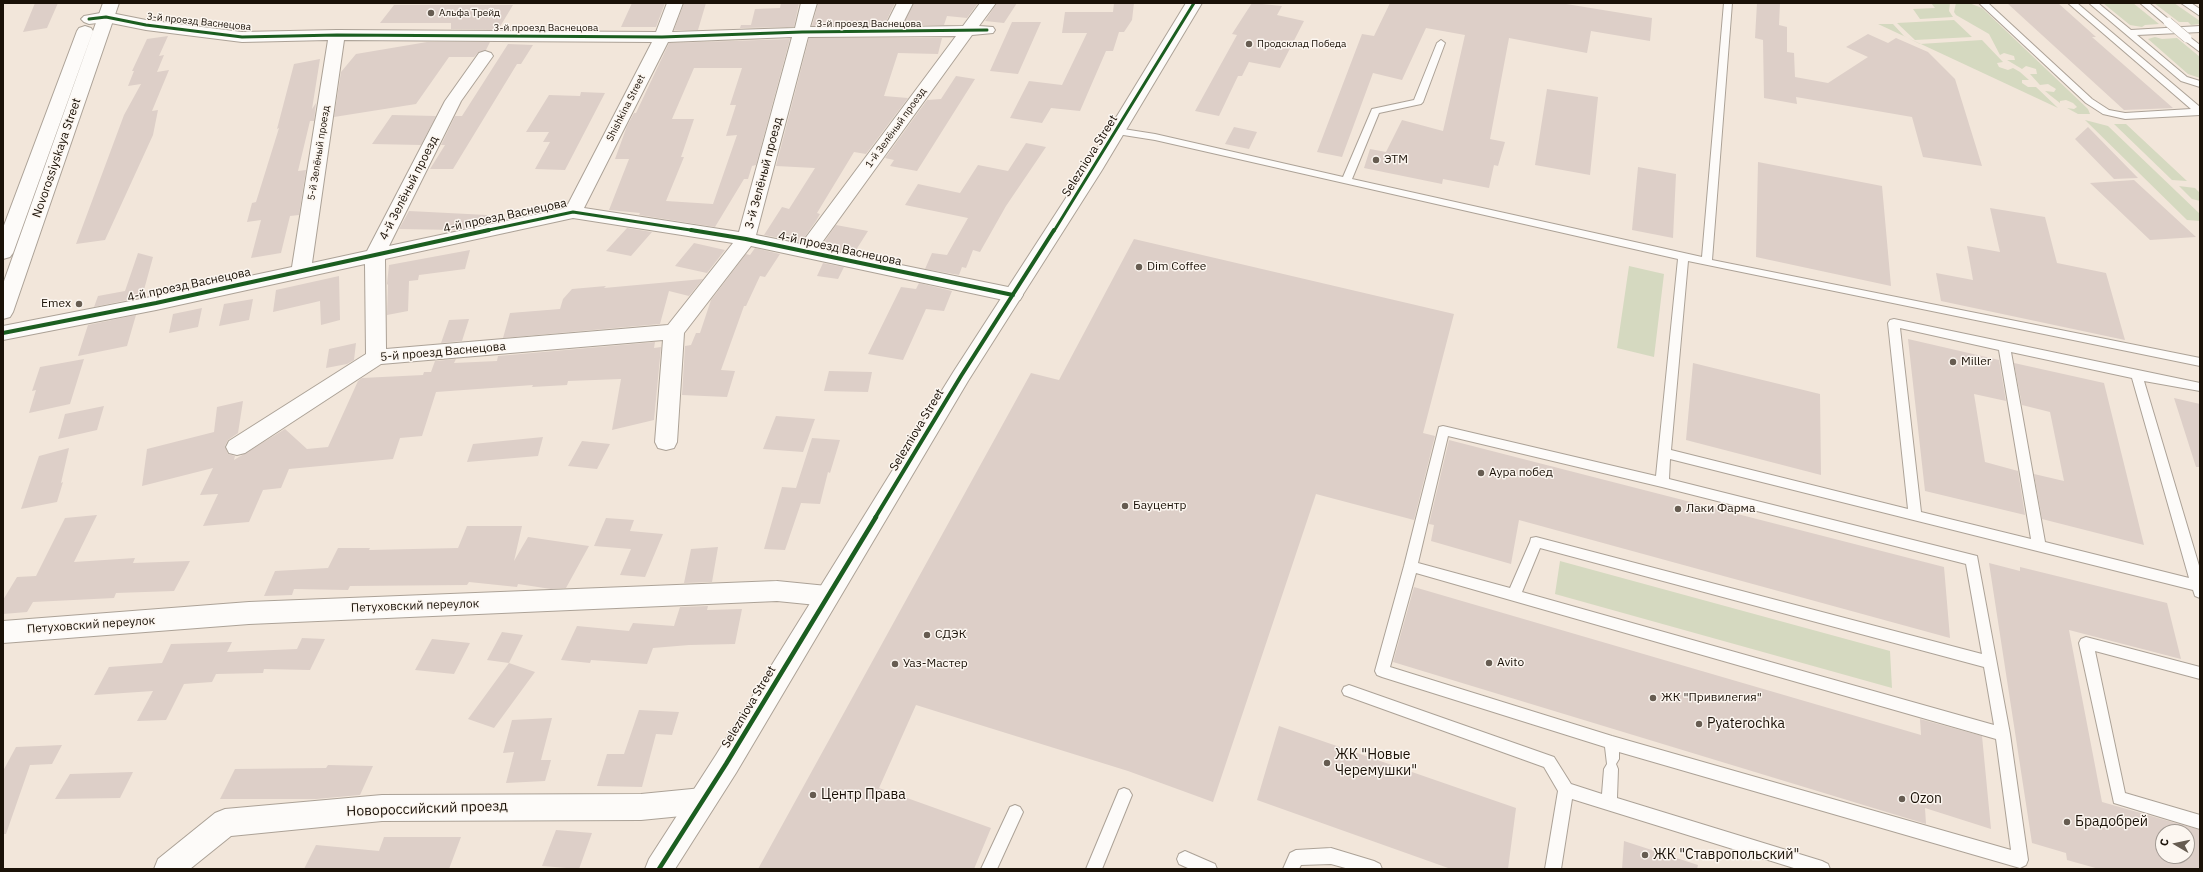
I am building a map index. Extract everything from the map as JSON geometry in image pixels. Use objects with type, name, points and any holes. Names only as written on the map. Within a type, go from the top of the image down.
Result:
[{"type":"street","name":"Novorossiyskaya Street","points":[[95,3],[102,13]]},
{"type":"street","name":"Shishkina Street","points":[[574,212],[662,37],[675,3]]},
{"type":"street","name":"3-й Зелёный проезд","points":[[674,332],[746,239],[809,3]]},
{"type":"street","points":[[891,31],[905,3]]},
{"type":"street","name":"1-й Зелёный проезд","points":[[805,252],[988,3]]},
{"type":"street","name":"Selezniova Street","points":[[659,869],[726,764],[827,596],[1013,295],[1117,131],[1194,3]]},
{"type":"street","name":"Novorossiyskaya Street","points":[[3,253],[102,13]]},
{"type":"street","name":"Novorossiyskaya Street","points":[[3,312],[102,13]]},
{"type":"street","name":"3-й проезд Васнецова","points":[[102,13],[146,25],[242,37],[337,35],[662,37],[802,32],[966,32],[986,30]]},
{"type":"street","name":"5-й Зелёный проезд","points":[[301,271],[337,35]]},
{"type":"street","name":"4-й Зелёный проезд","points":[[376,357],[375,254],[453,101],[485,56]]},
{"type":"street","name":"4-й проезд Васнецова","points":[[3,333],[156,303],[375,254],[574,212],[746,239],[1013,295]]},
{"type":"street","points":[[666,442],[674,332]]},
{"type":"street","name":"5-й проезд Васнецова","points":[[237,447],[376,357],[674,332]]},
{"type":"street","name":"Петуховский переулок","points":[[3,632],[249,613],[777,591],[827,596]]},
{"type":"street","name":"Новороссийский проезд","points":[[168,869],[225,823],[382,808],[641,807],[702,801]]},
{"type":"lane","points":[[1707,262],[1728,3]]},
{"type":"lane","points":[[1983,3],[2089,101],[2102,109],[2125,116],[2199,112]]},
{"type":"lane","points":[[2072,3],[2199,112]]},
{"type":"lane","points":[[2093,3],[2184,79],[2200,84]]},
{"type":"lane","points":[[2144,3],[2200,49]]},
{"type":"lane","points":[[2185,3],[2200,13]]},
{"type":"lane","points":[[2129,33],[2200,29]]},
{"type":"lane","points":[[1346,181],[1375,111],[1418,102],[1440,43]]},
{"type":"lane","points":[[1117,131],[1155,137],[1683,257],[2200,362]]},
{"type":"lane","points":[[1662,482],[1683,257]]},
{"type":"lane","points":[[1914,516],[1894,323],[2200,387]]},
{"type":"lane","points":[[2004,347],[2039,547]]},
{"type":"lane","points":[[2138,375],[2199,589]]},
{"type":"lane","points":[[1443,430],[1662,482],[1972,560],[2003,734],[2020,860],[1612,743],[1382,671],[1411,566],[1443,430]]},
{"type":"lane","points":[[1665,453],[2039,547],[2199,589]]},
{"type":"lane","points":[[1514,595],[1536,542],[1991,663]]},
{"type":"lane","points":[[1411,566],[2003,734]]},
{"type":"lane","points":[[2200,673],[2086,643],[2119,798],[2200,822]]},
{"type":"lane","points":[[1349,691],[1549,762],[1566,790],[1553,869]]},
{"type":"lane","points":[[1609,804],[1612,743]]},
{"type":"lane","points":[[1566,790],[1822,869]]},
{"type":"lane","points":[[1094,869],[1124,795]]},
{"type":"lane","points":[[989,869],[1015,812]]},
{"type":"lane","points":[[1292,869],[1296,858],[1331,856],[1374,869]]},
{"type":"lane","points":[[1185,860],[1209,869]]},
{"type":"green space","points":[[1931,3],[1950,3],[1949,11],[1953,17],[1920,19],[1913,9],[1935,8]]},
{"type":"green space","points":[[1956,3],[1969,3],[1982,8],[2088,109],[2090,114],[2078,114],[2067,108],[2074,109],[2077,107],[2073,103],[2066,100],[2060,101],[2060,103],[2045,91],[2054,92],[2056,89],[2048,84],[2040,85],[2030,74],[2037,74],[2036,69],[2026,66],[2022,69],[2007,60],[2015,60],[2014,56],[2004,53],[2000,55],[1989,34],[1956,15],[1954,12]]},
{"type":"green space","points":[[2103,3],[2133,3],[2159,24],[2145,25],[2142,27],[2130,25]]},
{"type":"green space","points":[[2154,3],[2174,3],[2200,21],[2200,24],[2191,25],[2188,22],[2179,22]]},
{"type":"green space","points":[[1954,20],[1972,37],[1915,40],[1897,23]]},
{"type":"green space","points":[[1878,24],[1893,24],[1904,36],[1908,38]]},
{"type":"green space","points":[[2155,37],[2162,39],[2177,38],[2200,57],[2200,78],[2188,74],[2148,39]]},
{"type":"green space","points":[[1982,40],[2003,62],[1997,63],[1999,67],[2008,70],[2013,68],[2020,72],[2029,80],[2022,80],[2022,83],[2028,87],[2036,87],[2058,108],[1921,44]]},
{"type":"green space","points":[[2085,120],[2108,126],[2200,214],[2200,221],[2187,220]]},
{"type":"green space","points":[[2114,124],[2126,124],[2187,181],[2172,180]]},
{"type":"green space","points":[[2179,186],[2195,188],[2200,193],[2200,201],[2192,199]]},
{"type":"green space","points":[[1629,266],[1664,274],[1654,357],[1617,348]]},
{"type":"green space","points":[[1560,561],[1890,651],[1892,688],[1555,594]]},
{"type":"building","points":[[35,3],[58,3],[47,28],[23,32]]},
{"type":"building","points":[[632,3],[665,3],[656,27],[621,27]]},
{"type":"building","points":[[684,3],[706,3],[698,30],[674,30]]},
{"type":"building","points":[[781,3],[799,3],[794,27],[740,28],[741,25],[751,25],[755,9],[780,8]]},
{"type":"building","points":[[818,3],[895,3],[884,26],[812,26]]},
{"type":"building","points":[[914,3],[978,3],[967,18],[947,16],[944,25],[903,25]]},
{"type":"building","points":[[997,3],[1017,3],[1004,23],[985,21]]},
{"type":"building","points":[[1114,3],[1134,3],[1132,20],[1124,32],[1119,32],[1113,51],[1106,51],[1080,111],[1051,108],[1042,123],[1010,118],[1029,81],[1062,85],[1087,33],[1062,33],[1065,12],[1113,12]]},
{"type":"building","points":[[1252,3],[1282,6],[1277,15],[1304,21],[1280,68],[1249,62],[1242,76],[1238,76],[1219,116],[1195,111],[1237,35],[1232,34]]},
{"type":"building","points":[[1390,3],[1560,3],[1652,18],[1650,41],[1591,31],[1587,53],[1509,38],[1490,139],[1505,142],[1498,166],[1494,165],[1489,188],[1443,179],[1442,184],[1364,168],[1370,149],[1386,152],[1402,120],[1443,131],[1465,35],[1426,28],[1402,80],[1373,73],[1342,157],[1317,152],[1362,34],[1374,36]]},
{"type":"building","points":[[1757,3],[1780,3],[1779,25],[1787,27],[1787,52],[1794,53],[1795,77],[1828,83],[1868,57],[1846,47],[1868,34],[1888,43],[1896,38],[1928,52],[1955,79],[1982,166],[1923,157],[1912,117],[1796,97],[1797,104],[1764,98],[1763,40],[1755,38]]},
{"type":"building","points":[[2007,3],[2058,3],[2096,37],[2092,37],[2173,108],[2124,110]]},
{"type":"building","points":[[394,5],[513,5],[498,30],[451,29],[451,23],[380,23]]},
{"type":"building","points":[[1012,22],[1041,22],[1018,74],[990,71]]},
{"type":"building","points":[[168,36],[159,56],[164,55],[157,72],[169,70],[152,111],[158,110],[153,135],[105,240],[76,244],[124,115],[141,84],[128,86],[134,71],[132,71],[147,39]]},
{"type":"building","points":[[809,38],[942,38],[938,54],[898,53],[884,96],[908,98],[866,154],[854,152],[817,213],[820,214],[816,221],[801,242],[764,235],[782,207],[789,209],[815,168],[776,166]]},
{"type":"building","points":[[790,39],[756,165],[752,166],[748,179],[744,179],[715,227],[639,215],[640,213],[609,210],[629,159],[615,159],[627,126],[634,113],[636,113],[669,43]],"holes":[[[694,68],[742,68],[730,105],[736,105],[726,136],[737,135],[713,204],[666,201],[684,157],[681,157],[694,119],[672,119]]]},
{"type":"building","points":[[427,42],[490,42],[486,50],[479,52],[474,57],[449,57],[416,104],[334,117],[341,72],[356,54]]},
{"type":"building","points":[[508,44],[533,45],[521,64],[517,64],[453,169],[430,169],[445,145],[441,145],[455,116],[462,116]]},
{"type":"building","points":[[320,59],[312,109],[316,103],[314,121],[310,121],[298,171],[306,170],[299,215],[290,216],[281,253],[251,258],[261,220],[247,222],[252,203],[256,202],[279,128],[277,129],[294,64]]},
{"type":"building","points":[[956,76],[975,79],[917,171],[890,166],[894,160],[885,158],[927,100],[941,99]]},
{"type":"building","points":[[1547,89],[1598,97],[1590,175],[1535,165]]},
{"type":"building","points":[[581,92],[605,93],[565,170],[535,169],[550,142],[543,142],[549,132],[526,132],[549,95],[580,96]]},
{"type":"building","points":[[392,115],[436,116],[421,145],[372,144]]},
{"type":"building","points":[[1234,127],[1257,132],[1249,149],[1225,144]]},
{"type":"building","points":[[2088,127],[2138,178],[2114,179],[2075,139]]},
{"type":"building","points":[[1026,143],[1046,147],[1006,206],[980,252],[973,250],[966,268],[962,267],[959,275],[925,269],[932,253],[947,255],[968,218],[905,205],[918,184],[960,193],[978,165],[1008,171]]},
{"type":"building","points":[[1758,162],[1882,186],[1891,286],[1756,257]]},
{"type":"building","points":[[1638,167],[1676,174],[1673,238],[1632,230]]},
{"type":"building","points":[[2134,180],[2196,237],[2150,240],[2090,183]]},
{"type":"building","points":[[1990,208],[2045,217],[2057,263],[2106,273],[2125,340],[1941,301],[1936,273],[1973,280],[1967,246],[2000,252]]},
{"type":"building","points":[[409,211],[487,215],[486,224],[458,230],[399,229]]},
{"type":"building","points":[[836,225],[868,231],[856,250],[852,250],[851,253],[830,249],[831,246],[822,245]]},
{"type":"building","points":[[627,228],[652,232],[631,256],[606,251]]},
{"type":"building","name":"Бауцентр","points":[[1134,239],[1454,314],[1423,433],[1435,436],[1414,520],[1316,494],[1213,802],[1128,771],[916,705],[879,788],[991,828],[974,869],[758,869],[1031,373],[1059,380]]},
{"type":"building","points":[[694,243],[725,250],[707,273],[675,266]]},
{"type":"building","points":[[755,248],[780,254],[765,277],[760,276],[746,306],[744,306],[721,370],[735,371],[727,397],[682,395],[685,346],[691,345],[696,333],[700,333],[711,300],[746,254],[750,255]]},
{"type":"building","points":[[470,250],[465,269],[419,275],[418,280],[409,281],[408,311],[387,315],[387,284],[389,265]]},
{"type":"building","points":[[138,253],[153,257],[142,297],[94,307],[98,296],[125,291]]},
{"type":"building","points":[[823,263],[844,267],[838,279],[817,276]]},
{"type":"building","points":[[339,276],[340,320],[321,325],[320,301],[273,312],[276,290]]},
{"type":"building","points":[[703,279],[689,296],[669,291],[660,324],[503,338],[510,313],[560,309],[563,299],[572,289],[606,286],[604,288]]},
{"type":"building","points":[[919,283],[952,291],[944,311],[926,309],[903,360],[868,354],[901,287],[916,289]]},
{"type":"building","points":[[253,299],[249,320],[219,326],[224,304]]},
{"type":"building","points":[[202,308],[198,327],[169,333],[173,314]]},
{"type":"building","points":[[136,315],[127,346],[78,356],[88,325]]},
{"type":"building","points":[[469,319],[462,341],[441,343],[449,320]]},
{"type":"building","points":[[1908,339],[1999,360],[2006,401],[1974,394],[1985,462],[2018,471],[2025,515],[1925,491]]},
{"type":"building","points":[[655,342],[654,348],[661,347],[654,420],[612,430],[621,379],[568,381],[567,385],[532,387],[533,385],[436,392],[422,436],[400,438],[393,459],[289,469],[281,488],[263,490],[249,522],[203,526],[218,494],[200,495],[213,468],[142,486],[147,449],[214,432],[217,407],[243,401],[238,433],[228,440],[225,446],[228,454],[235,456],[234,460],[285,429],[307,449],[328,447],[358,381],[362,378],[423,375],[424,372],[431,372],[435,361],[456,359],[454,363],[497,361],[498,356]]},
{"type":"building","points":[[356,343],[354,360],[347,364],[326,368],[329,349]]},
{"type":"building","points":[[84,359],[70,404],[29,413],[36,390],[32,391],[40,367]]},
{"type":"building","points":[[1693,363],[1820,394],[1821,475],[1686,440]]},
{"type":"building","points":[[2014,363],[2104,383],[2144,545],[2042,519],[2034,474],[2064,481],[2050,412],[2022,405]]},
{"type":"building","points":[[829,371],[872,372],[868,392],[824,391]]},
{"type":"building","points":[[2174,398],[2200,404],[2200,467],[2196,467]]},
{"type":"building","points":[[104,406],[97,430],[58,439],[65,414]]},
{"type":"building","points":[[776,416],[815,419],[803,452],[763,449]]},
{"type":"building","points":[[543,437],[538,456],[467,462],[473,444]]},
{"type":"building","points":[[812,438],[840,440],[830,473],[828,472],[820,504],[801,503],[785,550],[764,549],[782,487],[796,488]]},
{"type":"building","points":[[1449,440],[1944,567],[1950,638],[1519,520],[1511,564],[1431,541],[1434,525],[1429,524]]},
{"type":"building","points":[[582,441],[610,444],[597,469],[568,466]]},
{"type":"building","points":[[69,448],[61,483],[63,482],[57,502],[21,509],[39,456]]},
{"type":"building","points":[[97,515],[74,562],[135,558],[133,563],[190,561],[174,591],[116,593],[114,598],[33,602],[27,612],[3,614],[3,600],[17,577],[36,576],[65,518]]},
{"type":"building","points":[[606,518],[634,520],[630,531],[663,534],[645,577],[620,575],[631,549],[594,546]]},
{"type":"building","points":[[467,526],[522,526],[514,561],[528,537],[589,546],[566,588],[551,589],[518,584],[517,587],[469,582],[467,585],[350,586],[348,590],[294,589],[292,595],[264,596],[275,571],[328,568],[338,548],[370,548],[369,550],[458,548]]},
{"type":"building","points":[[718,547],[712,582],[684,583],[691,549]]},
{"type":"building","points":[[1989,563],[2020,571],[2020,567],[2167,603],[2181,659],[2069,630],[2102,802],[2179,824],[2155,824],[2155,864],[2195,864],[2195,829],[2200,830],[2200,869],[2099,869],[2067,860],[2066,853],[2032,843]]},
{"type":"building","name":"ЖК \"Привилегия\"","points":[[1414,587],[1921,735],[1920,719],[1982,736],[1991,829],[1925,808],[1926,824],[1393,662]]},
{"type":"building","points":[[708,606],[707,610],[742,609],[735,644],[689,645],[653,648],[647,664],[591,660],[590,663],[561,660],[577,626],[629,631],[633,623],[674,626],[680,607]]},
{"type":"building","points":[[502,632],[523,635],[509,663],[487,660]]},
{"type":"building","points":[[302,638],[325,639],[310,670],[264,669],[263,673],[216,674],[212,682],[184,684],[166,720],[137,721],[153,691],[94,695],[109,667],[162,663],[171,644],[232,642],[227,652],[297,649]]},
{"type":"building","points":[[432,639],[470,643],[454,674],[415,670]]},
{"type":"building","points":[[509,663],[535,672],[494,728],[468,719]]},
{"type":"building","points":[[639,710],[679,712],[672,735],[656,734],[642,787],[597,786],[607,754],[624,754]]},
{"type":"building","points":[[552,718],[541,760],[551,760],[545,781],[506,783],[514,752],[503,753],[512,720]]},
{"type":"building","name":"ЖК \"Новые Черемушки\"","points":[[1279,726],[1516,808],[1508,869],[1451,869],[1257,800]]},
{"type":"building","points":[[62,745],[52,764],[30,765],[6,834],[3,834],[3,771],[16,747]]},
{"type":"building","points":[[328,765],[373,766],[360,795],[316,799],[220,799],[235,769],[326,768]]},
{"type":"building","points":[[133,772],[120,798],[55,799],[70,774]]},
{"type":"building","points":[[556,830],[592,833],[579,869],[542,866]]},
{"type":"building","points":[[384,837],[461,837],[449,869],[304,869],[316,845],[379,851]]},
{"type":"building","name":"ЖК \"Ставропольский\"","points":[[1624,841],[1698,865],[1697,869],[1622,869]]},
{"type":"cycle path","points":[[659,869],[726,764],[961,376],[1093,170],[1194,3]]},
{"type":"cycle path","points":[[89,19],[106,17],[146,25],[242,37],[337,35],[662,37],[802,32],[941,32],[987,30]]},
{"type":"cycle path","points":[[3,333],[156,303],[573,212],[746,239],[1013,295]]},
{"type":"place","name":"Альфа Трейд","points":[[431,13]]},
{"type":"place","name":"Продсклад Победа","points":[[1249,44]]},
{"type":"place","name":"ЭТМ","points":[[1376,160]]},
{"type":"place","name":"Dim Coffee","points":[[1139,267]]},
{"type":"place","name":"Emex","points":[[79,304]]},
{"type":"place","name":"Miller","points":[[1953,362]]},
{"type":"place","name":"Аура побед","points":[[1481,473]]},
{"type":"place","name":"Бауцентр","points":[[1125,506]]},
{"type":"place","name":"Лаки Фарма","points":[[1678,509]]},
{"type":"place","name":"СДЭК","points":[[927,635]]},
{"type":"place","name":"Avito","points":[[1489,663]]},
{"type":"place","name":"Уаз-Мастер","points":[[895,664]]},
{"type":"place","name":"ЖК \"Привилегия\"","points":[[1653,698]]},
{"type":"place","name":"Pyaterochka","points":[[1699,724]]},
{"type":"place","name":"ЖК \"Новые Черемушки\"","points":[[1327,763]]},
{"type":"place","name":"Центр Права","points":[[813,795]]},
{"type":"place","name":"Ozon","points":[[1902,799]]},
{"type":"place","name":"Брадобрей","points":[[2067,822]]},
{"type":"place","name":"ЖК \"Ставропольский\"","points":[[1645,855]]}]
